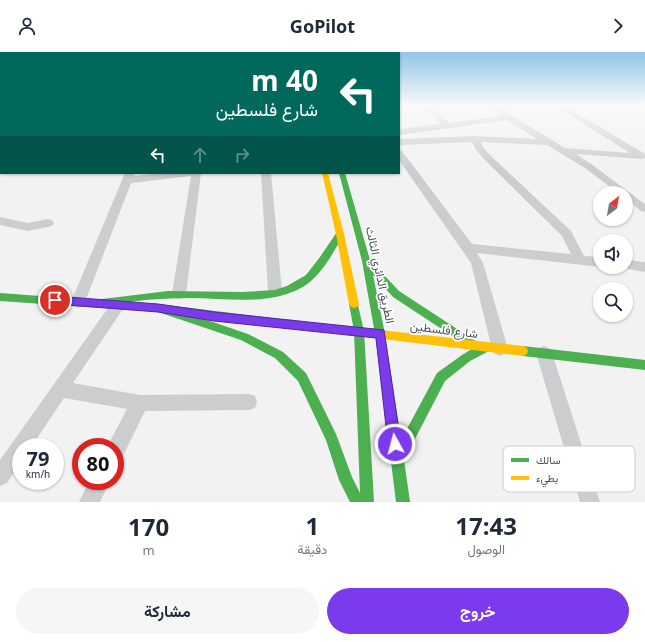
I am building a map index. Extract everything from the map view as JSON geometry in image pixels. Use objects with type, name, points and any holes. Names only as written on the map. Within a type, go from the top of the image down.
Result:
[{"type":"main road","points":[[325,174],[340,234],[359,331],[367,502]]},
{"type":"main road","name":"الطريق الدائري الثالث","points":[[342,174],[366,261],[380,334],[402,502]]},
{"type":"main road","points":[[96,303],[179,294],[258,295],[282,291],[301,282],[318,265],[340,234]]},
{"type":"main road","points":[[366,261],[396,294],[473,345]]},
{"type":"main road","name":"شارع فلسطين","points":[[0,297],[158,308],[214,316],[359,331],[500,349],[645,365]]},
{"type":"main road","points":[[158,308],[244,337],[279,355],[302,377],[332,438],[346,480],[357,502]]},
{"type":"main road","points":[[397,460],[441,377],[466,358],[487,347]]},
{"type":"street","points":[[400,132],[440,126]]},
{"type":"street","points":[[522,126],[588,166],[614,186]]},
{"type":"street","points":[[593,126],[644,156]]},
{"type":"street","points":[[475,139],[479,148],[489,159],[567,234],[580,260]]},
{"type":"street","points":[[400,142],[505,139],[549,143]]},
{"type":"street","points":[[562,151],[644,156]]},
{"type":"street","points":[[400,154],[468,248],[477,263],[500,349]]},
{"type":"street","points":[[78,302],[129,177],[176,174]]},
{"type":"street","points":[[179,294],[196,174]]},
{"type":"street","points":[[266,174],[275,292]]},
{"type":"street","points":[[633,199],[644,207]]},
{"type":"street","points":[[0,222],[28,227],[48,223]]},
{"type":"street","points":[[468,248],[593,261]]},
{"type":"street","points":[[633,266],[645,268]]},
{"type":"street","points":[[0,476],[118,305]]},
{"type":"street","points":[[544,353],[573,446]]},
{"type":"street","points":[[60,389],[140,403],[248,402]]},
{"type":"street","points":[[122,438],[140,403]]},
{"type":"street","points":[[89,502],[95,490]]},
{"type":"street","points":[[587,492],[590,502]]},
{"type":"traffic: fast","points":[[342,174],[366,261],[380,334],[403,502]]},
{"type":"traffic: fast","points":[[96,303],[137,297],[178,294],[259,296],[290,289],[303,282],[314,272],[340,234]]},
{"type":"traffic: fast","points":[[366,261],[396,294],[473,345]]},
{"type":"traffic: fast","points":[[0,297],[158,308],[214,316],[317,327]]},
{"type":"traffic: fast","points":[[354,304],[359,331],[367,502]]},
{"type":"traffic: fast","points":[[158,308],[244,337],[279,355],[302,377],[332,438],[346,480],[357,502]]},
{"type":"traffic: fast","points":[[397,460],[441,377],[466,358],[487,347]]},
{"type":"traffic: fast","points":[[523,351],[645,365]]},
{"type":"traffic: slow","points":[[325,174],[340,234],[354,304]]},
{"type":"traffic: slow","points":[[317,327],[523,351]]},
{"type":"route","points":[[55,300],[158,308],[214,316],[380,334],[395,444]]}]
